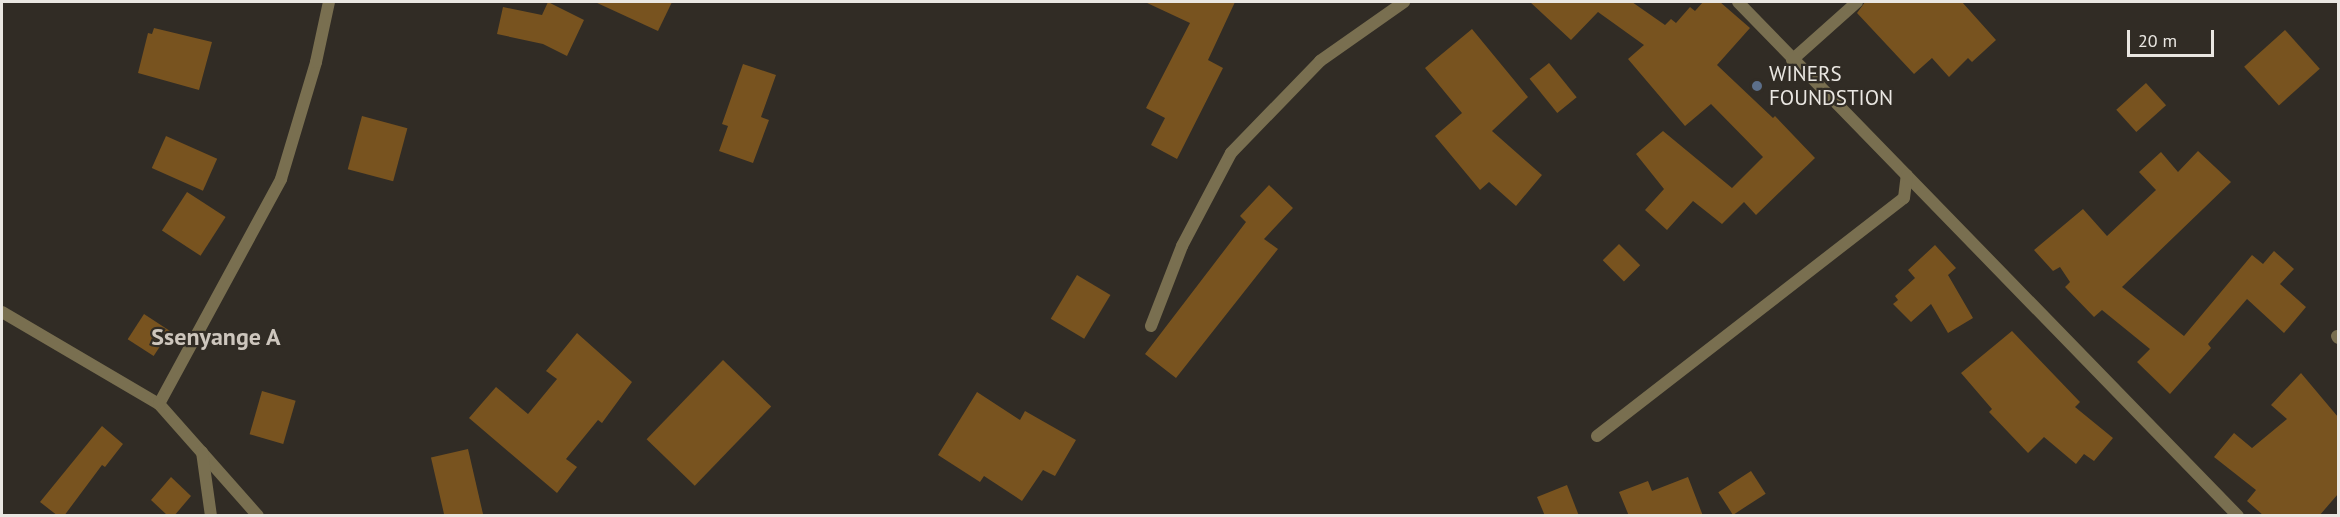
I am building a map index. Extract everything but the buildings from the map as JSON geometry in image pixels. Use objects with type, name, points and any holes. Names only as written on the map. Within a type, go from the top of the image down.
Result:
[{"type":"street","points":[[159,404],[281,178],[316,62],[329,2]]},
{"type":"street","points":[[1151,326],[1182,246],[1231,153],[1320,61],[1404,2]]},
{"type":"street","points":[[1738,2],[2238,516]]},
{"type":"street","points":[[1792,60],[1857,2]]},
{"type":"street","points":[[1597,436],[1904,198],[1907,175]]},
{"type":"street","points":[[2,312],[159,404],[253,513]]},
{"type":"street","points":[[202,452],[211,516]]},
{"type":"place","name":"WINERS FOUNDSTION","points":[[1757,86]]},
{"type":"district","name":"Ssenyange A","points":[[216,337]]}]
